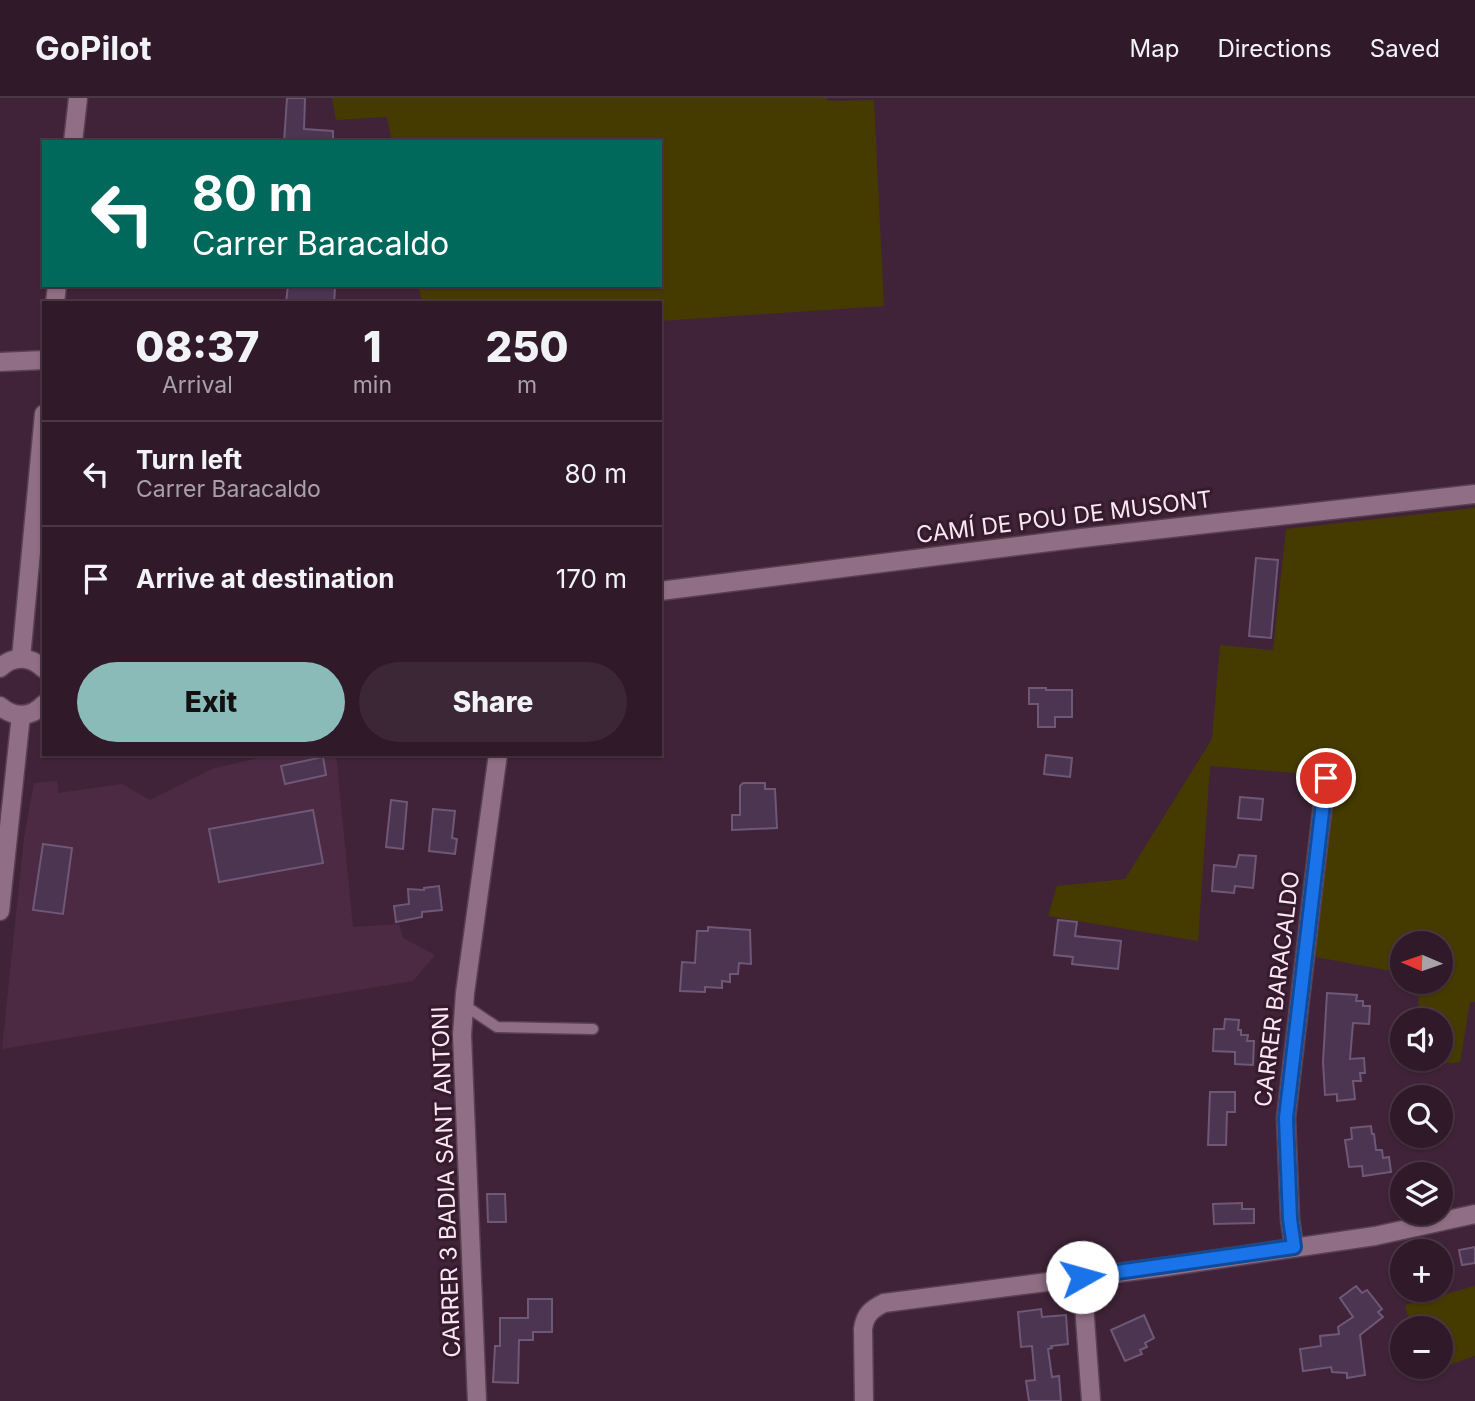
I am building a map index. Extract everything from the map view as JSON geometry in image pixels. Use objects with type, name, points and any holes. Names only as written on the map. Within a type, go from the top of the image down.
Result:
[{"type":"street","points":[[73,140],[78,98]]},
{"type":"street","points":[[0,362],[42,360]]},
{"type":"street","points":[[21,658],[42,435]]},
{"type":"street","name":"CAMÍ DE POU DE MUSONT","points":[[662,591],[1082,538],[1475,494]]},
{"type":"street","points":[[0,668],[21,658],[31,660],[42,668]]},
{"type":"street","points":[[0,706],[7,712],[21,715],[35,712],[42,706]]},
{"type":"street","points":[[0,911],[21,715]]},
{"type":"street","name":"CARRER 3 BADIA SANT ANTONI","points":[[477,1401],[462,1035],[498,756]]},
{"type":"street","name":"CARRER BARACALDO","points":[[1294,1247],[1290,1219],[1286,1118],[1326,778]]},
{"type":"street","points":[[864,1401],[865,1319],[872,1309],[884,1303],[1375,1236],[1475,1214]]},
{"type":"street","points":[[1082,1277],[1091,1401]]},
{"type":"lane","points":[[464,1005],[497,1027],[593,1029]]},
{"type":"shaded area","points":[[332,98],[874,100],[884,306],[662,321],[662,301],[422,301],[418,287],[662,287],[662,140],[392,140],[387,117],[336,120]]},
{"type":"shaded area","points":[[1475,508],[1475,1002],[1470,1002],[1460,1062],[1453,1063],[1453,1008],[1419,1008],[1418,994],[1453,994],[1453,931],[1390,931],[1390,971],[1310,956],[1331,776],[1210,766],[1198,941],[1048,916],[1057,886],[1125,879],[1212,739],[1220,645],[1273,650],[1286,529]]},
{"type":"shaded area","points":[[267,756],[336,756],[353,927],[399,924],[403,938],[435,955],[413,981],[2,1049],[24,838],[34,783],[57,781],[58,793],[122,784],[150,800],[212,769]]},
{"type":"shaded area","points":[[1475,1286],[1475,1356],[1453,1364],[1453,1316],[1408,1316],[1405,1305],[1416,1302],[1453,1302],[1453,1292]]},
{"type":"building","points":[[287,98],[305,98],[304,129],[333,131],[333,140],[284,140]]},
{"type":"building","points":[[288,287],[335,288],[334,301],[286,301]]},
{"type":"building","points":[[1256,558],[1278,560],[1271,638],[1249,636]]},
{"type":"building","points":[[1029,688],[1072,690],[1072,717],[1055,717],[1055,727],[1038,727],[1038,704],[1029,704]]},
{"type":"building","points":[[1046,755],[1072,758],[1070,777],[1044,774]]},
{"type":"building","points":[[323,757],[326,775],[285,784],[281,766]]},
{"type":"building","points":[[743,783],[765,783],[765,789],[775,789],[777,828],[732,830],[732,815],[740,815],[740,786]]},
{"type":"building","points":[[1240,797],[1263,799],[1261,820],[1238,818]]},
{"type":"building","points":[[391,800],[407,802],[403,849],[386,847]]},
{"type":"building","points":[[433,809],[455,811],[452,838],[457,839],[455,854],[429,851]]},
{"type":"building","points":[[313,810],[323,863],[219,882],[209,829]]},
{"type":"building","points":[[43,844],[72,848],[63,914],[33,910]]},
{"type":"building","points":[[1239,855],[1256,856],[1253,888],[1235,886],[1234,893],[1212,891],[1214,865],[1236,867]]},
{"type":"building","points":[[439,886],[442,910],[422,912],[422,917],[396,922],[394,906],[409,904],[408,889],[424,890]]},
{"type":"building","points":[[1058,920],[1077,922],[1075,936],[1121,941],[1118,969],[1072,964],[1073,957],[1054,955]]},
{"type":"building","points":[[708,927],[750,930],[751,964],[739,963],[738,974],[730,974],[730,982],[722,981],[722,988],[705,987],[705,992],[680,991],[682,962],[695,963],[697,931],[708,931]]},
{"type":"building","points":[[1327,993],[1357,995],[1356,1001],[1363,1001],[1363,1006],[1370,1006],[1369,1024],[1353,1023],[1350,1059],[1364,1058],[1365,1073],[1360,1073],[1361,1081],[1353,1081],[1355,1099],[1337,1101],[1337,1094],[1325,1095],[1323,1062]]},
{"type":"building","points":[[1225,1019],[1239,1020],[1238,1030],[1241,1030],[1241,1035],[1248,1035],[1247,1041],[1254,1041],[1253,1065],[1235,1064],[1235,1052],[1213,1051],[1214,1029],[1224,1029]]},
{"type":"building","points":[[1210,1092],[1235,1092],[1235,1112],[1227,1112],[1226,1145],[1208,1145]]},
{"type":"building","points":[[1371,1126],[1376,1150],[1382,1150],[1383,1158],[1389,1157],[1390,1172],[1363,1176],[1362,1166],[1349,1167],[1345,1140],[1352,1139],[1351,1128]]},
{"type":"building","points":[[487,1194],[505,1194],[506,1222],[488,1222]]},
{"type":"building","points":[[1242,1203],[1242,1209],[1254,1209],[1254,1223],[1214,1224],[1213,1204]]},
{"type":"building","points":[[1475,1247],[1475,1263],[1462,1265],[1459,1250]]},
{"type":"building","points":[[1356,1286],[1362,1293],[1367,1290],[1382,1309],[1378,1312],[1383,1317],[1360,1335],[1365,1375],[1347,1378],[1347,1373],[1332,1372],[1331,1367],[1303,1371],[1300,1349],[1321,1346],[1320,1336],[1339,1334],[1338,1327],[1353,1317],[1340,1298]]},
{"type":"building","points":[[528,1299],[552,1299],[552,1332],[533,1332],[533,1340],[519,1340],[518,1383],[493,1382],[495,1346],[500,1346],[500,1318],[528,1318]]},
{"type":"building","points":[[1041,1309],[1042,1317],[1066,1315],[1068,1344],[1051,1346],[1052,1348],[1048,1349],[1052,1377],[1059,1376],[1061,1401],[1029,1401],[1026,1381],[1035,1380],[1032,1346],[1021,1347],[1018,1312]]},
{"type":"building","points":[[1144,1315],[1154,1338],[1145,1343],[1147,1347],[1140,1350],[1142,1354],[1125,1361],[1111,1330]]},
{"type":"route","points":[[1082,1277],[1294,1247],[1290,1219],[1286,1118],[1326,778]]}]
